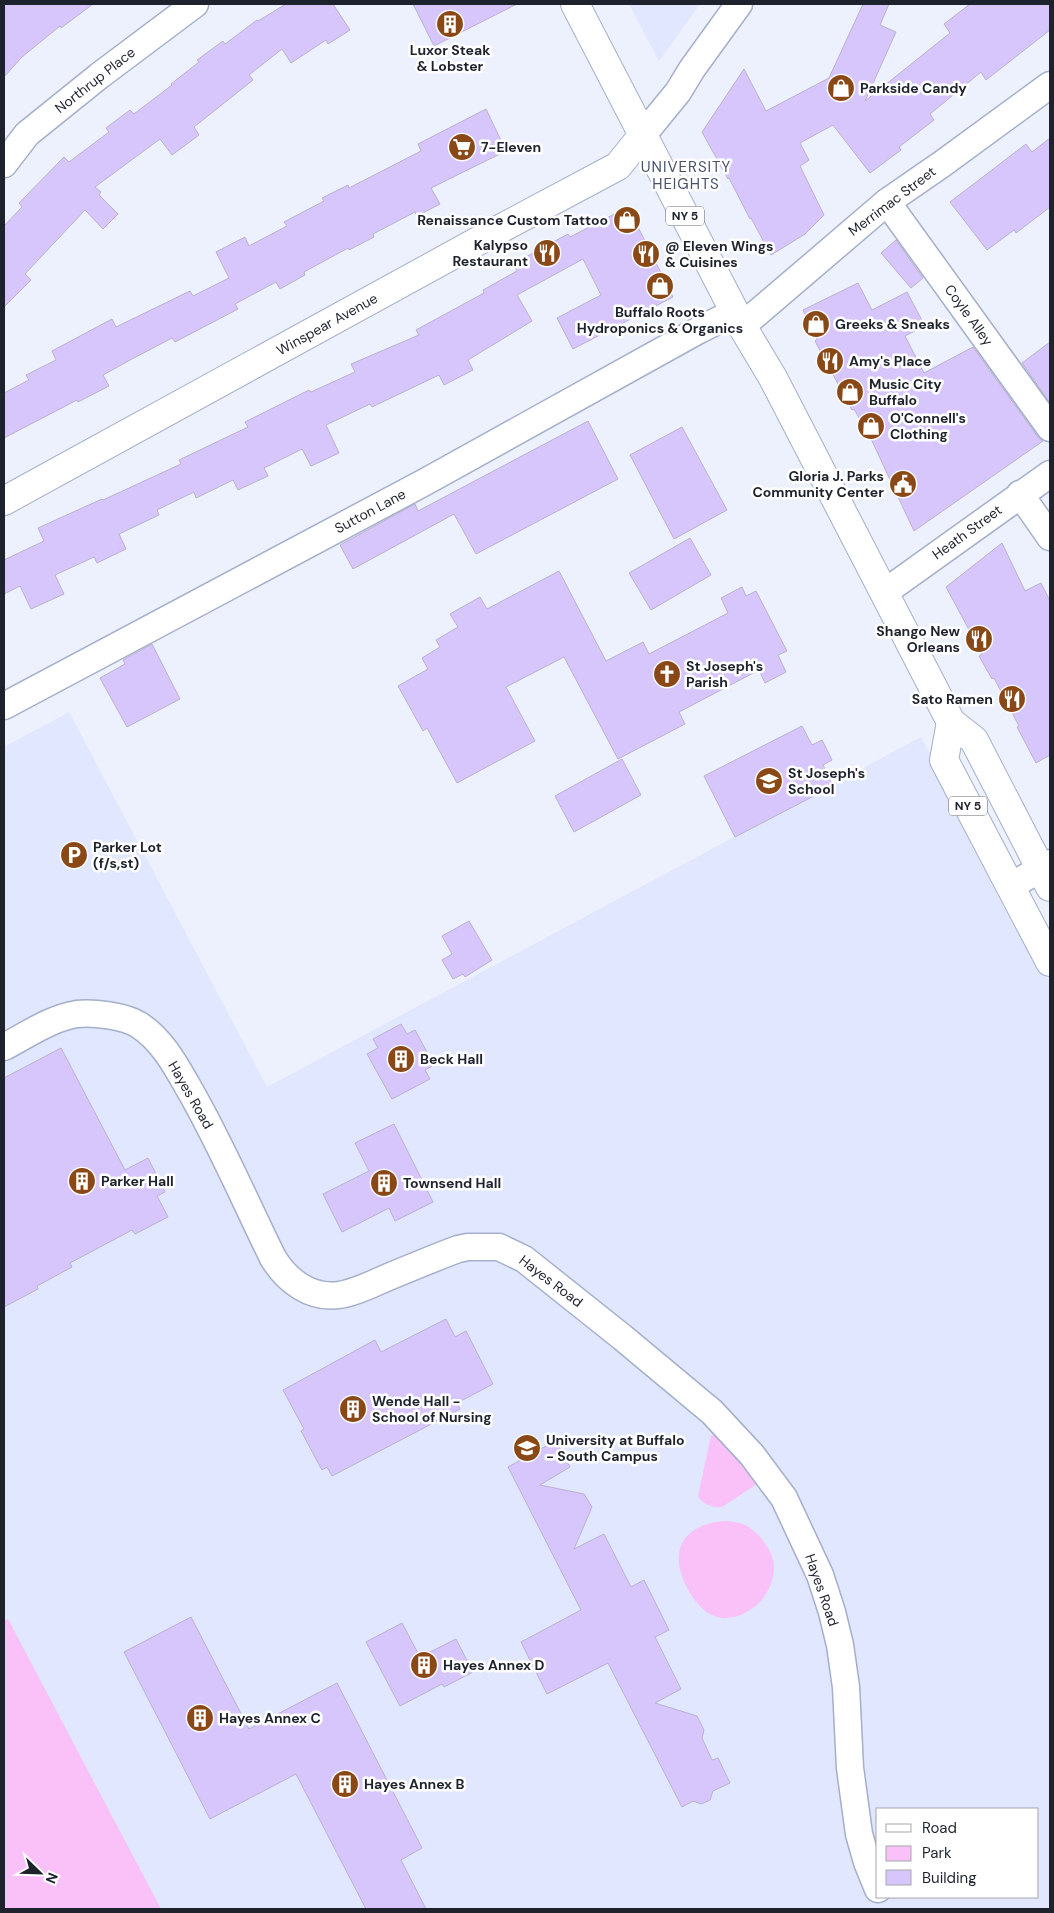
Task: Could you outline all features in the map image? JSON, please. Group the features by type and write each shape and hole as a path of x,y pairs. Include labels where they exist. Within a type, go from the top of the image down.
{"main road":[{"name":"NY 5","path":"574,4 738,319 773,378 951,722 974,740 1047,873"},
{"name":"Winspear Avenue","path":"4,501 618,166 642,136"},
{"name":"NY 5","path":"951,722 944,760 1050,962"}],"street":[{"name":"Northrup Place","path":"4,164 27,134 99,76 195,4"},
{"path":"642,136 678,92 738,4"},
{"name":"Merrimac Street","path":"738,319 887,202 1050,85"},
{"name":"Coyle Alley","path":"887,202 1050,428"},
{"name":"Sutton Lane","path":"4,706 425,482 699,330 738,319"},
{"name":"Heath Street","path":"884,592 1050,474"},
{"path":"1020,494 1050,536"},
{"path":"1011,886 1047,873"},
{"name":"Hayes Road","path":"4,1046 50,1023 77,1014 101,1014 138,1024 160,1044 181,1075 209,1126 282,1273 304,1289 315,1293 340,1295 458,1249 485,1246 505,1249 524,1259 712,1412 752,1455 784,1498 820,1576 832,1612 845,1679 850,1768 859,1834 876,1884"}],"shaded area":[{"path":"629,4 700,4 659,61"},
{"name":"University at Buffalo - South Campus","path":"69,712 267,1087 921,737 1050,983 1050,1909 4,1909 4,747"}],"green space":[{"path":"717,1433 748,1469 757,1484 722,1507 708,1505 698,1496 711,1436"},
{"path":"736,1522 752,1529 769,1549 774,1566 770,1586 759,1603 743,1614 723,1618 705,1611 690,1594 681,1573 679,1554 685,1539 696,1529 710,1523"},
{"path":"8,1619 161,1909 4,1909 4,1621"}],"building":[{"path":"4,4 93,4 61,28 60,26 22,57 4,77"},
{"path":"286,4 333,4 350,30 328,44 326,40 291,63 282,49 249,75 253,80 194,127 199,135 172,155 160,139 95,187 101,192 99,195 118,214 103,229 85,210 25,274 31,280 4,307 4,226 22,207 19,203 64,157 69,162 109,132 106,128 130,110 134,114 199,62 197,60 223,41 225,44 257,20"},
{"name":"Luxor Steak & Lobster","path":"413,4 517,4 434,46"},
{"path":"863,4 889,4 880,25 896,32 865,101 950,33 944,24 970,4 1050,4 1050,30 986,80 981,72 930,114 934,120 899,147 901,150 870,173 833,125 800,143 809,160 800,166 824,215 805,234 771,255 702,132 744,69 766,111 829,78"},
{"path":"486,109 506,151 431,188 440,204 417,216 415,212 373,234 374,237 349,250 348,248 304,272 305,275 280,289 276,282 235,304 238,309 175,342 172,338 132,359 103,375 109,386 78,402 77,400 4,438 4,393 29,380 26,375 56,360 52,351 112,319 116,327 190,291 193,296 229,278 216,252 245,237 249,246 287,226 284,222 324,201 322,198 348,185 349,188 421,151 418,144"},
{"path":"1050,138 1050,207 1016,233 1014,230 987,250 950,202 1026,144 1032,152"},
{"path":"628,207 673,297 573,349 557,318 601,295 583,259 517,295 532,321 468,360 473,370 444,385 439,375 372,407 370,404 326,425 339,453 311,466 302,449 264,468 268,476 238,490 233,480 196,498 194,492 157,510 159,515 119,534 126,549 97,563 94,557 55,575 64,594 31,609 20,586 4,594 4,560 44,541 38,528 181,464 179,460 248,427 245,422 309,390 311,392 355,372 351,364 419,335 416,330 484,293 483,290 517,271 513,264 568,234 570,237"},
{"path":"896,240 923,278 911,288 881,253"},
{"path":"858,283 872,310 907,292 925,326 905,336 924,373 973,347 1038,437 1043,441 914,531 872,441 854,409 852,410 815,341 817,339 803,310"},
{"path":"1050,342 1050,403 1022,363"},
{"path":"588,421 618,479 476,554 454,514 353,569 340,545 415,504 418,511"},
{"path":"682,427 727,510 674,539 630,455"},
{"path":"690,538 711,575 651,610 629,573"},
{"path":"1002,543 1025,591 1041,583 1050,601 1050,755 1036,763 994,678 992,679 979,656 982,654 946,587"},
{"path":"559,571 606,661 643,642 649,654 728,613 721,598 742,587 746,596 756,591 787,651 778,655 786,672 765,683 759,670 679,712 685,724 618,759 564,657 506,687 535,741 457,783 427,728 423,731 398,686 428,669 422,658 440,647 436,640 458,627 450,614 480,597 487,609"},
{"path":"152,644 180,699 127,727 100,678 125,664 123,660"},
{"name":"St Joseph's School","path":"802,726 812,745 822,740 832,760 823,765 833,786 735,837 704,776"},
{"path":"622,759 641,795 574,832 555,796"},
{"path":"469,921 492,960 465,977 463,974 453,979 442,960 452,954 442,936"},
{"name":"Beck Hall","path":"401,1024 407,1034 415,1030 434,1065 425,1070 430,1079 392,1099 367,1054 378,1048 373,1039"},
{"name":"Parker Hall","path":"61,1048 125,1170 148,1158 165,1192 157,1196 168,1217 135,1234 132,1230 70,1263 72,1267 37,1286 38,1289 4,1307 4,1078"},
{"name":"Townsend Hall","path":"394,1124 433,1202 395,1221 389,1208 342,1232 323,1194 369,1171 355,1143"},
{"name":"Wende Hall - School of Nursing","path":"446,1319 455,1337 466,1331 493,1384 457,1403 460,1409 332,1476 327,1467 322,1470 301,1431 304,1429 283,1390 375,1340 381,1352"},
{"path":"556,1441 570,1467 540,1485 584,1494 592,1507 574,1549 604,1534 631,1587 644,1580 669,1630 655,1637 681,1689 655,1703 697,1716 704,1730 702,1738 712,1760 718,1758 730,1783 713,1791 710,1800 701,1804 693,1801 682,1807 608,1663 547,1694 521,1642 581,1610 508,1467 519,1461 521,1451 529,1447 538,1450"},
{"path":"191,1617 249,1729 337,1683 422,1848 401,1860 426,1909 366,1909 296,1774 210,1819 124,1652"},
{"name":"Hayes Annex D","path":"402,1623 420,1657 456,1639 473,1672 444,1687 442,1684 400,1706 366,1642"}],"place":[{"name":"Luxor Steak & Lobster","path":"450,24"},
{"name":"Parkside Candy","path":"841,88"},
{"name":"7-Eleven","path":"462,147"},
{"name":"Renaissance Custom Tattoo","path":"627,220"},
{"name":"Kalypso Restaurant","path":"547,253"},
{"name":"@ Eleven Wings & Cuisines","path":"646,254"},
{"name":"Buffalo Roots Hydroponics & Organics","path":"660,286"},
{"name":"Greeks & Sneaks","path":"816,324"},
{"name":"Amy's Place","path":"830,361"},
{"name":"Music City Buffalo","path":"850,392"},
{"name":"O'Connell's Clothing","path":"871,426"},
{"name":"Gloria J. Parks Community Center","path":"903,484"},
{"name":"Shango New Orleans","path":"979,639"},
{"name":"St Joseph's Parish","path":"667,674"},
{"name":"Sato Ramen","path":"1012,699"},
{"name":"St Joseph's School","path":"769,781"},
{"name":"Parker Lot (f/s,st)","path":"74,855"},
{"name":"Beck Hall","path":"401,1059"},
{"name":"Parker Hall","path":"82,1181"},
{"name":"Townsend Hall","path":"384,1183"},
{"name":"Wende Hall - School of Nursing","path":"353,1409"},
{"name":"University at Buffalo - South Campus","path":"527,1448"},
{"name":"Hayes Annex D","path":"424,1665"},
{"name":"Hayes Annex C","path":"200,1718"},
{"name":"Hayes Annex B","path":"345,1784"}],"district":[{"name":"UNIVERSITY HEIGHTS","path":"686,176"}]}
